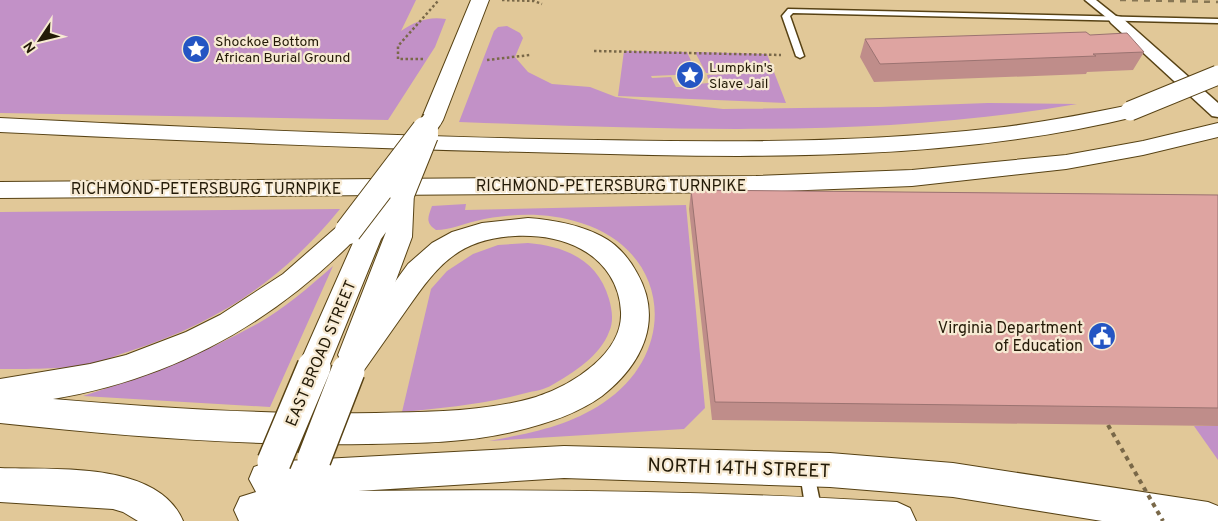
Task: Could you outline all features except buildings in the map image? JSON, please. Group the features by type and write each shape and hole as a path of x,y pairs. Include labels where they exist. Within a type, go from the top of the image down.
{"main road":[{"name":"EAST BROAD STREET","path":"261,493 372,234 402,192 480,0"},
{"path":"1120,114 1218,75"},
{"path":"0,140 81,137 254,138 638,147 829,146 984,135 1120,114 1218,89"},
{"path":"0,393 91,378 143,363 175,350 242,316 270,299 327,252 372,234 433,116"},
{"path":"0,125 254,138"},
{"name":"RICHMOND-PETERSBURG TURNPIKE","path":"0,190 691,186 849,180 998,170 1152,146 1218,130"},
{"path":"691,186 862,202 910,201"},
{"path":"0,196 64,189"},
{"path":"0,408 123,421 323,430 432,426 504,418 554,406 573,398 611,368 624,352 632,335 636,318 635,300 629,282 619,266 591,242 571,234 547,228 508,228 482,233 446,247 423,265 349,367"},
{"name":"EAST BROAD STREET","path":"291,516 349,367 372,234"},
{"name":"NORTH 14TH STREET","path":"261,493 311,468 564,462 806,468 953,480 1208,521"},
{"path":"0,485 114,491 149,505 164,521"},
{"path":"261,493 291,516 557,507 815,516 897,521"}],"street":[{"path":"1090,0 1116,20 1218,112"}],"lane":[{"path":"788,0 791,11"},
{"path":"800,56 786,16 791,11 1218,21"},
{"path":"806,468 815,516"}],"path":[{"path":"502,0 534,1 542,4"},
{"path":"423,59 398,59 398,46 438,1"},
{"path":"594,51 800,56"},
{"path":"487,60 530,55"},
{"path":"1108,425 1164,521"}],"shaded area":[{"name":"Shockoe Bottom African Burial Ground","path":"0,0 416,0 401,31 422,20 446,19 435,47 388,120 0,113"},
{"path":"507,26 520,33 523,38 515,57 528,72 552,84 590,87 616,97 723,109 879,107 988,103 1077,104 923,123 846,127 691,129 459,122 494,31 498,27"},
{"path":"624,51 687,52 697,74 651,76 652,78 671,77 676,87 697,86 696,84 709,83 707,75 731,74 706,73 695,52 767,54 786,103 618,96"},
{"path":"466,204 465,210 686,205 705,408 684,429 489,441 548,428 576,418 603,403 628,382 644,358 653,331 654,305 648,279 633,256 611,237 581,223 542,215 515,215 489,218 441,230 436,230 430,225 429,217 432,206"},
{"path":"340,209 295,257 271,278 246,296 192,327 162,340 87,365 56,368 0,369 0,212"},
{"path":"528,243 567,252 588,265 597,274 604,286 611,307 612,324 605,341 585,363 552,385 542,389 480,403 402,412 431,289 447,271 473,254 498,245"},
{"path":"333,266 270,407 83,396 172,364 215,346 277,312"},
{"path":"1194,426 1218,426 1218,460"}],"railway":[{"path":"1120,0 1218,2"}],"place":[{"name":"Shockoe Bottom African Burial Ground","path":"196,49"},
{"name":"Lumpkin's Slave Jail","path":"690,75"},
{"name":"Virginia Department of Education","path":"1102,336"}]}
